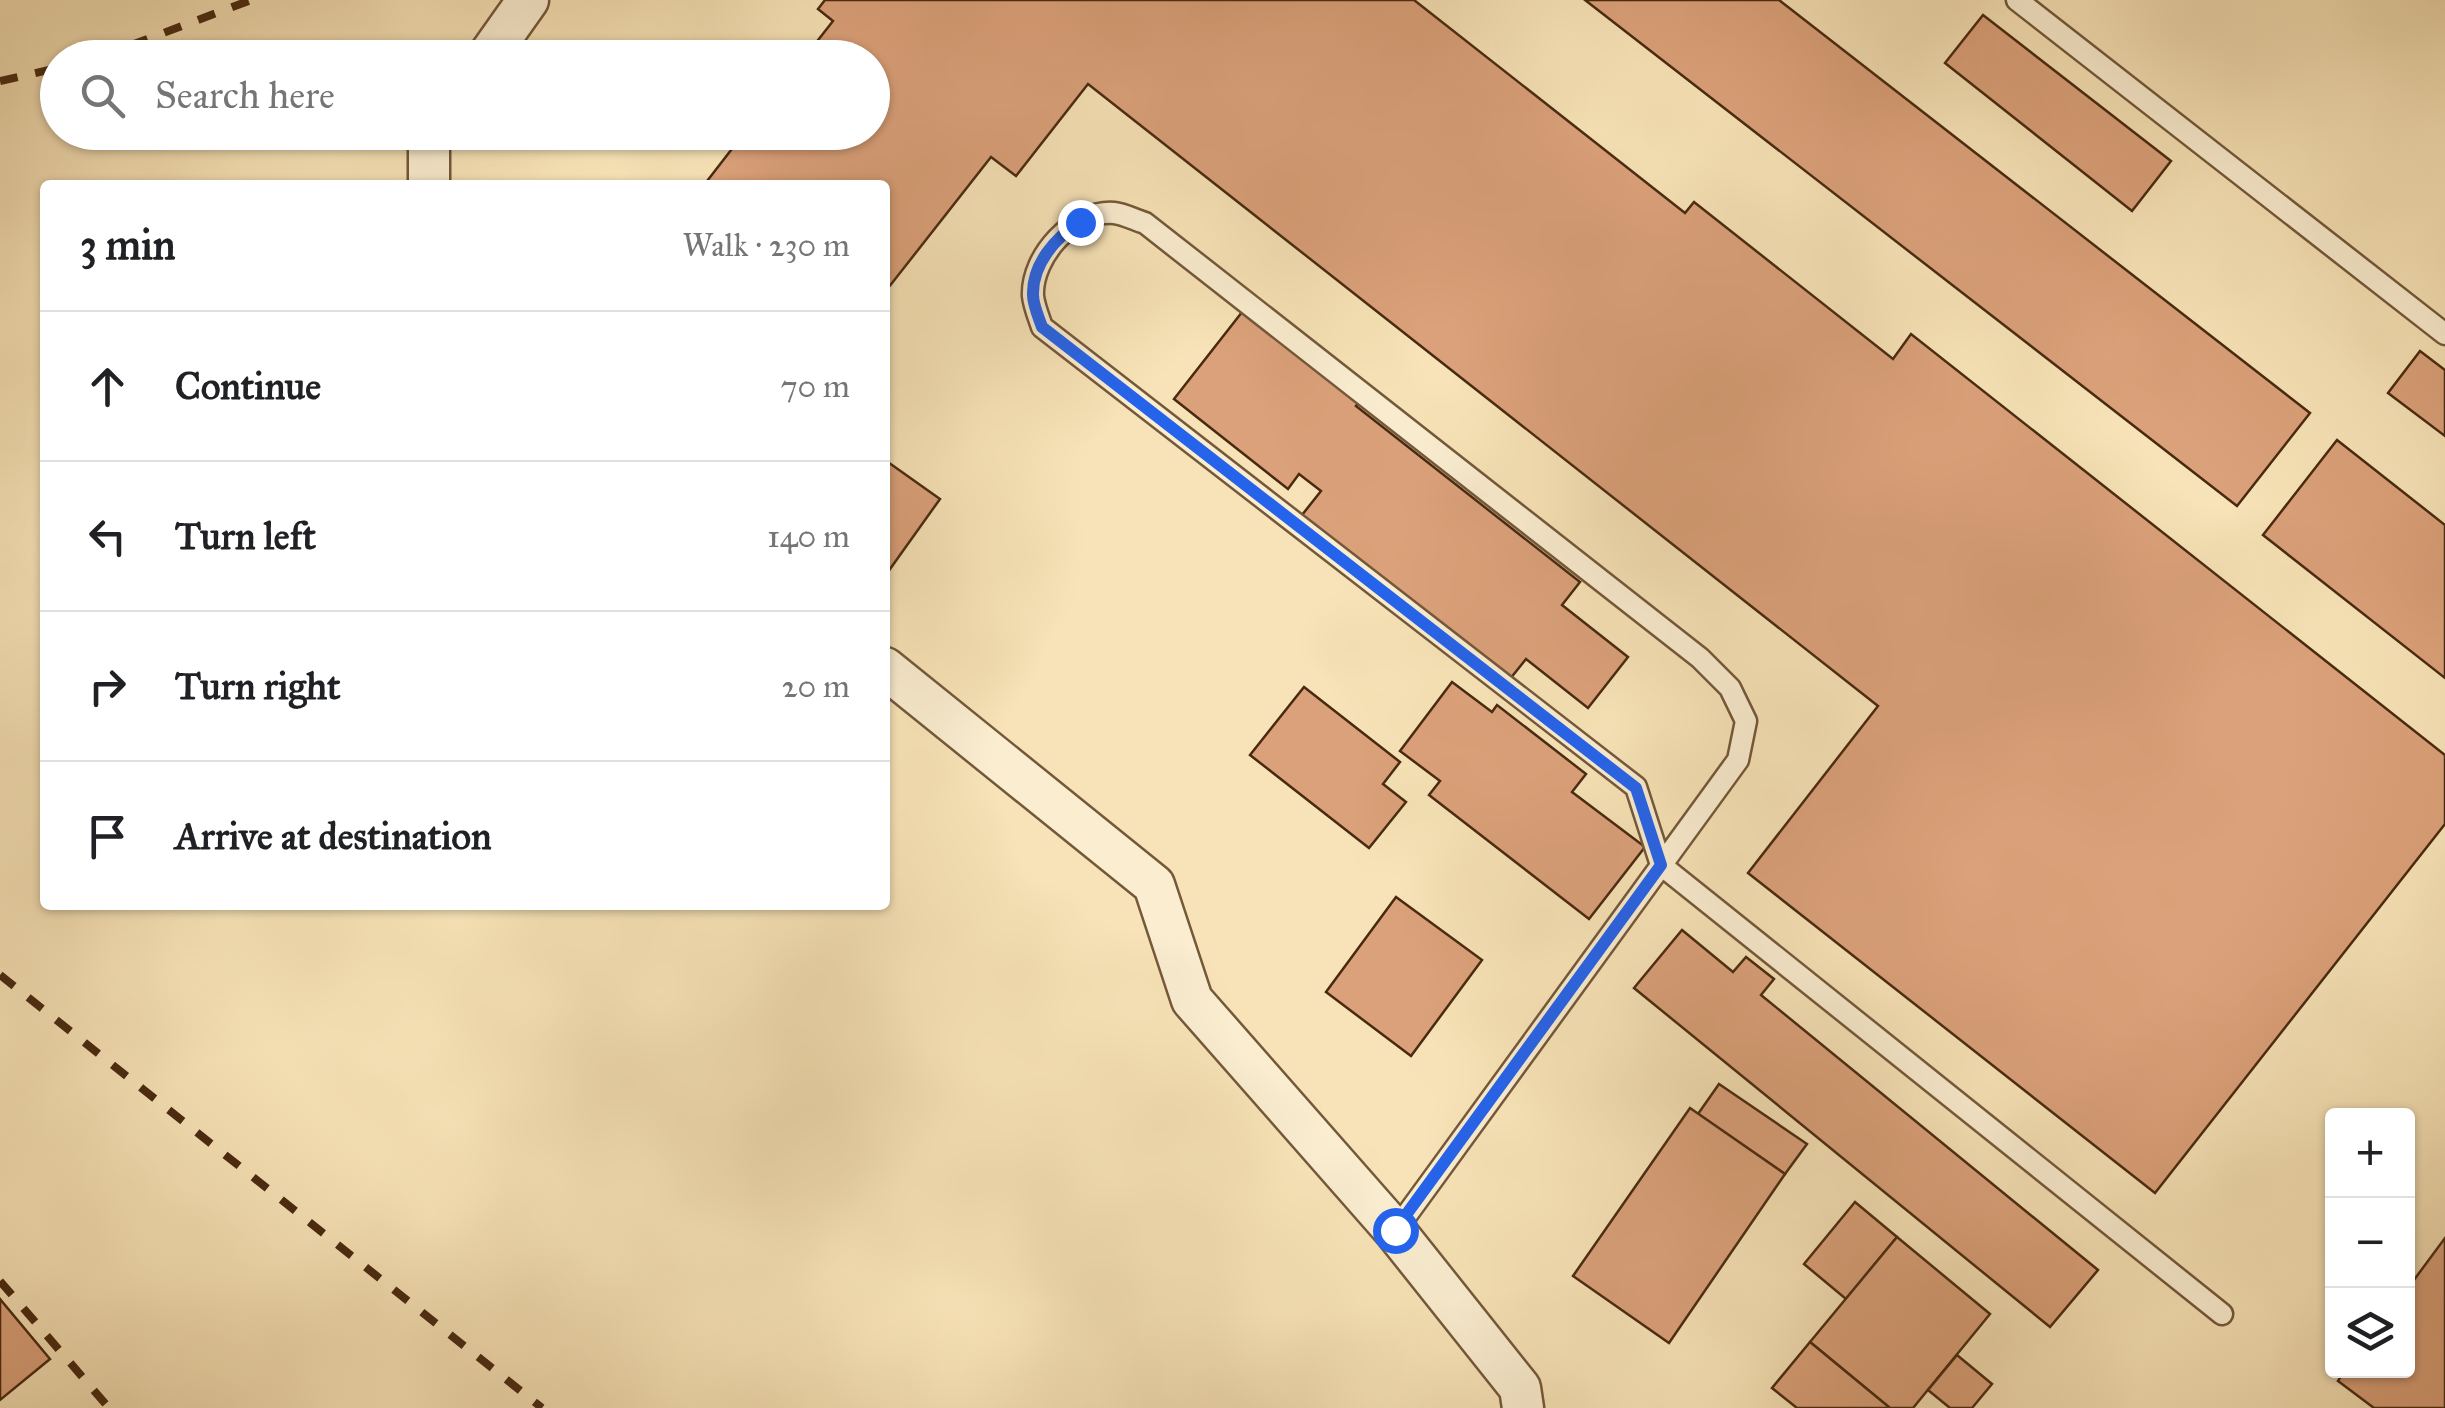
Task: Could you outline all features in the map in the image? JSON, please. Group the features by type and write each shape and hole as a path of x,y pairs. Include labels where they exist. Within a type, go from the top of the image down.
{"street":[{"path":"500,40 528,0"},
{"path":"429,150 429,180"},
{"path":"890,672 1154,885 1192,1000 1395,1230 1520,1388 1523,1408"}],"lane":[{"path":"2017,0 2445,334"},
{"path":"1395,1230 1661,865 1738,760 1746,721 1730,688 1700,658 1145,223 1112,213 1080,222 1057,237 1039,268 1033,295 1042,327 1636,788 1661,865 2222,1314"}],"building":[{"path":"825,0 1414,0 1685,213 1694,202 1893,359 1911,334 2445,755 2445,824 2155,1193 1748,873 1878,706 1088,84 1016,176 991,157 890,286 890,180 708,180 731,150 890,150 890,40 818,40 833,21 818,9"},
{"path":"1585,0 1779,0 2310,413 2237,506"},
{"path":"1983,15 2171,161 2132,211 1945,63"},
{"path":"1246,307 1362,398 1356,406 1580,582 1562,605 1628,657 1588,708 1526,659 1506,684 1298,520 1321,491 1299,474 1288,489 1174,399"},
{"path":"2420,351 2445,370 2445,436 2388,393"},
{"path":"2337,440 2445,525 2445,678 2263,535"},
{"path":"890,464 940,499 890,569"},
{"path":"1452,682 1492,712 1497,705 1586,774 1572,792 1645,847 1589,919 1429,795 1440,781 1400,751"},
{"path":"1304,687 1400,762 1383,784 1406,802 1369,848 1250,755"},
{"path":"1396,897 1482,960 1411,1056 1326,992"},
{"path":"1682,930 1733,972 1746,957 1774,979 1761,995 2098,1270 2050,1327 1634,988"},
{"path":"1719,1084 1807,1144 1785,1174 1698,1114"},
{"path":"1690,1108 1785,1174 1669,1343 1573,1276"},
{"path":"1855,1202 1897,1237 1846,1299 1804,1264"},
{"path":"1897,1237 1990,1314 1913,1408 1890,1408 1810,1342"},
{"path":"2445,1238 2445,1408 2374,1408 2338,1381 2415,1378 2415,1279"},
{"path":"0,1299 50,1359 0,1400"},
{"path":"1810,1342 1890,1408 1797,1408 1772,1388"},
{"path":"1957,1355 1992,1384 1972,1408 1950,1408 1928,1390"}],"railway":[{"path":"145,40 251,0"},
{"path":"0,81 40,72"},
{"path":"0,975 542,1408"},
{"path":"0,1281 109,1408"}],"route":[{"path":"1080,222 1057,237 1039,268 1033,295 1042,327 1636,788 1661,865 1395,1230"}]}
